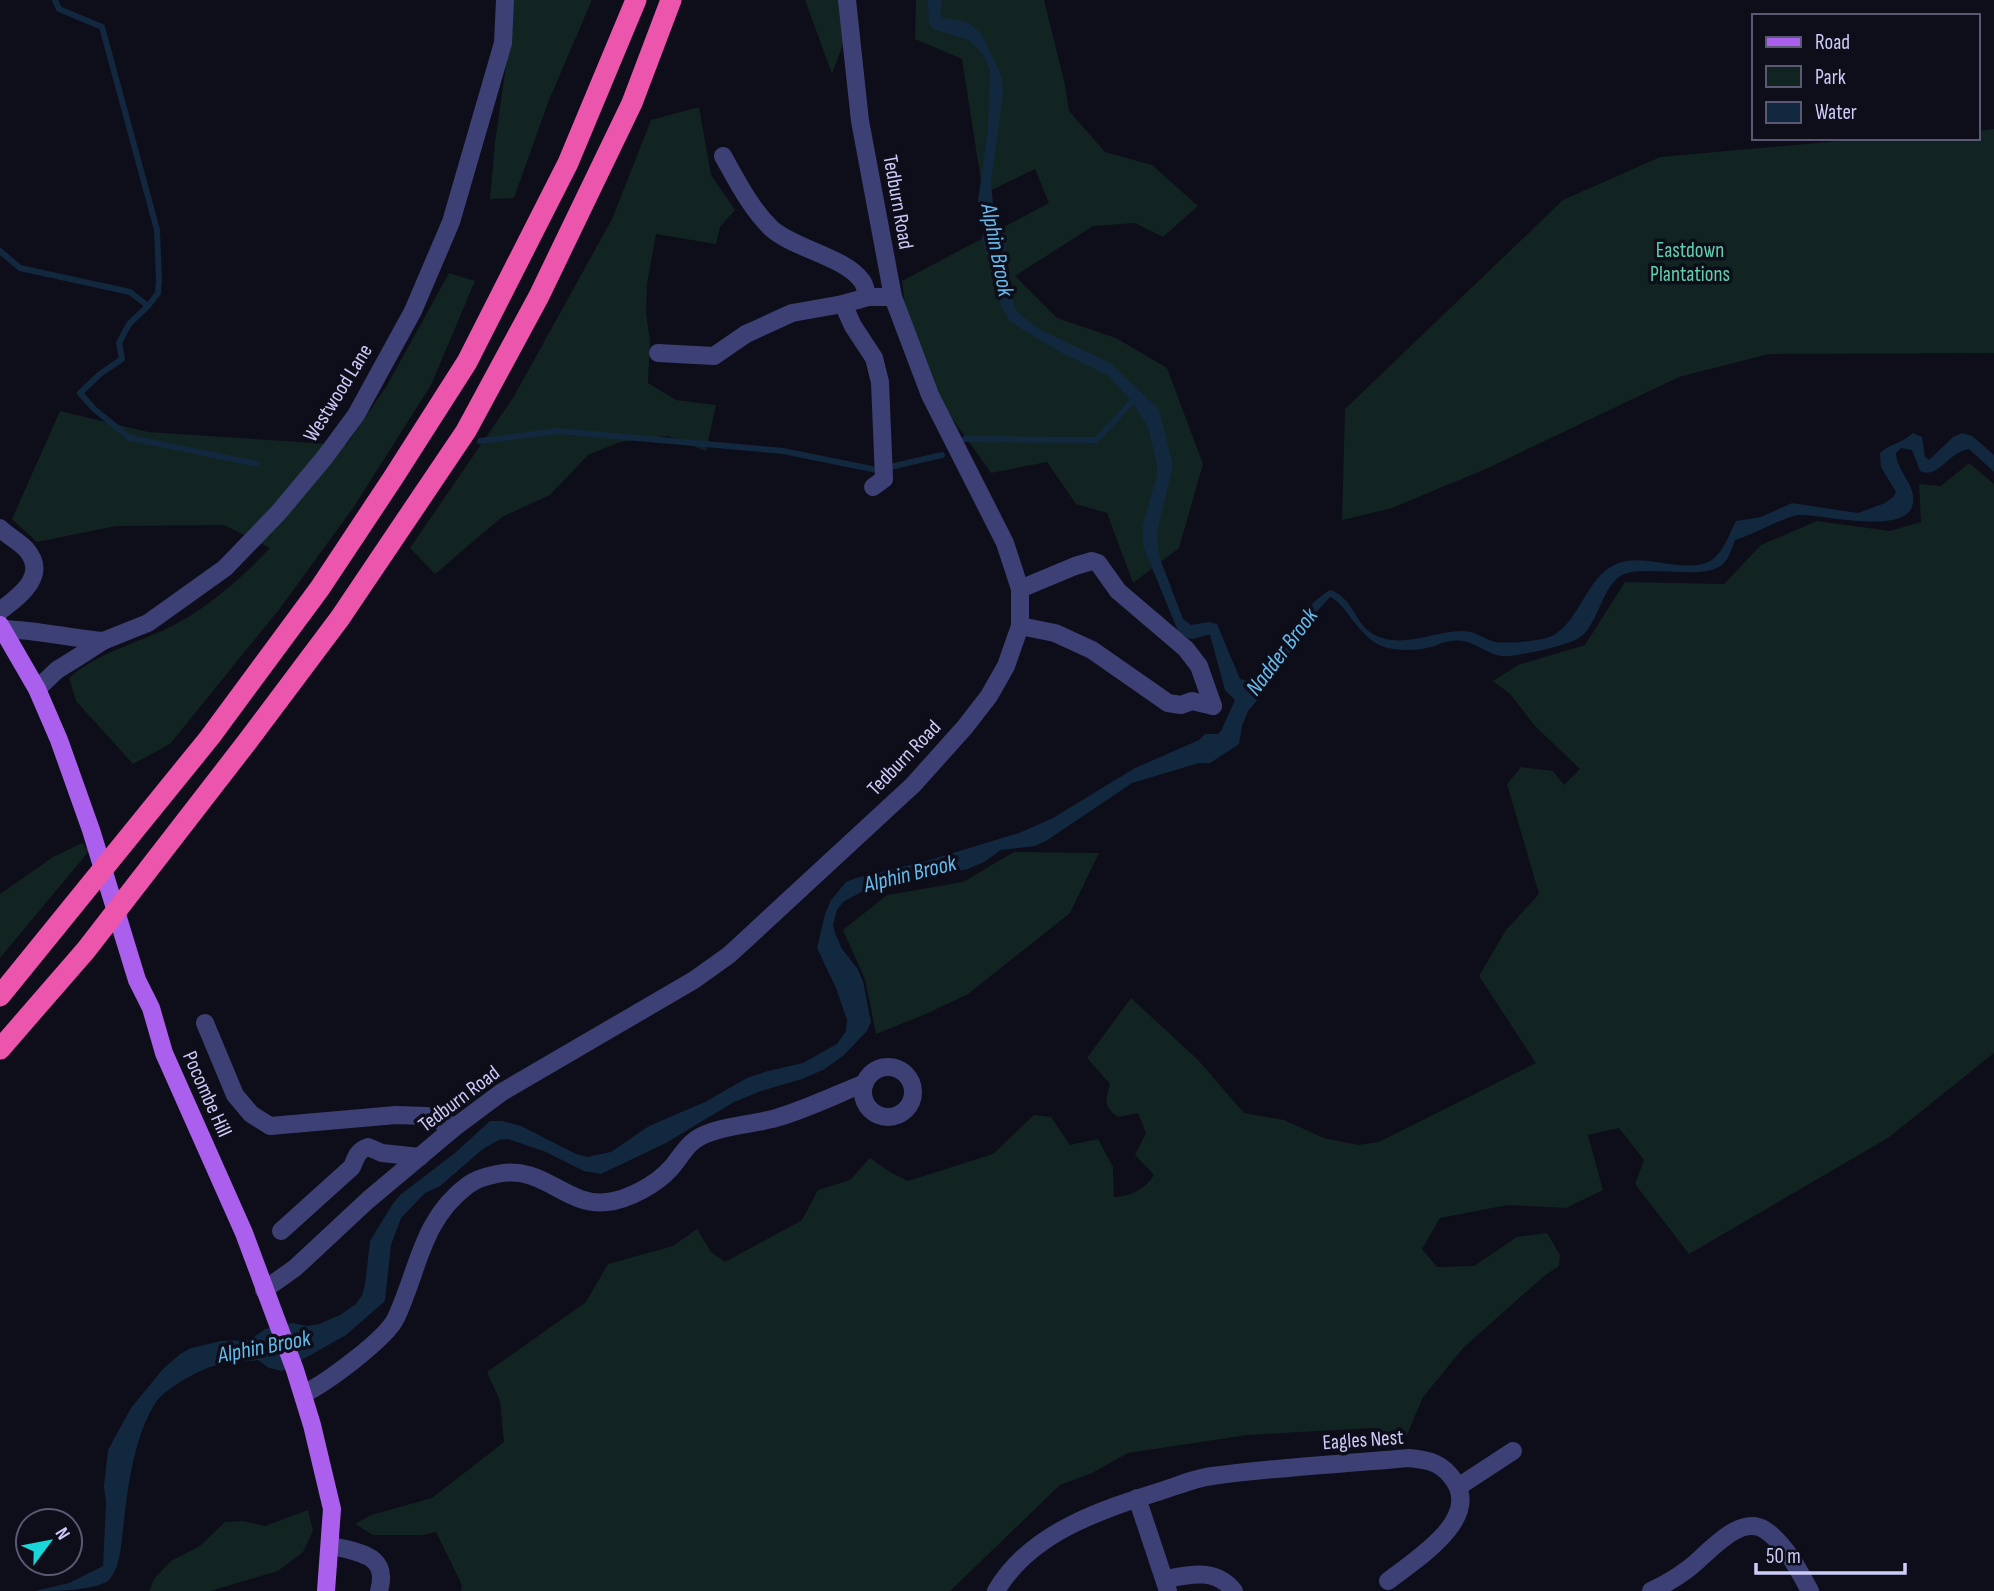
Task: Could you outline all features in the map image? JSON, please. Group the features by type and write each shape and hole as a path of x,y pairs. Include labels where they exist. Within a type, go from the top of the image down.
{"highway":[{"path":"0,996 210,737 320,588 467,362 568,163 636,0"},
{"path":"0,1049 86,950 340,618 466,431 539,296 632,103 671,0"}],"main road":[{"name":"Pocombe Hill","path":"1,622 37,689 59,740 91,830 137,980 150,1008 164,1053 244,1233 295,1370 332,1509 326,1591"}],"street":[{"name":"Westwood Lane","path":"37,689 57,670 103,641 148,623 225,568 279,512 325,457 355,415 413,311 451,222 503,43 505,0"},
{"name":"Tedburn Road","path":"264,1290 295,1268 319,1243 455,1127 502,1092 694,980 729,955 904,793 965,727 1006,666 1020,626 1020,589 1005,543 930,395 893,297 860,121 847,0"},
{"path":"723,156 752,205 773,229 850,271 862,282 868,297"},
{"path":"658,353 714,356 746,334 792,313 868,297 893,297"},
{"path":"843,304 853,326 874,358 880,382 884,450 879,483"},
{"path":"0,528 24,547 32,557 33,567 29,588 1,622 75,639 103,641"},
{"path":"1020,589 1075,566 1092,561 1098,563 1118,591 1186,649 1199,666 1213,706 1192,701 1181,705 1168,703 1092,650 1055,633 1020,626"},
{"path":"205,1023 235,1095 251,1114 270,1126 396,1115 427,1116 455,1127"},
{"path":"303,1394 320,1386 358,1357 395,1320 432,1225 446,1205 470,1184 487,1176 511,1171 526,1172 587,1202 608,1202 653,1185 695,1139 776,1118 865,1083"},
{"path":"281,1231 352,1167 356,1155 362,1149 368,1147 382,1153 420,1157"},
{"path":"1388,1581 1441,1540 1450,1529 1460,1508 1458,1487 1513,1451"},
{"name":"Eagles Nest","path":"996,1591 1003,1578 1029,1551 1078,1521 1137,1498 1209,1476 1409,1458 1434,1460 1449,1473 1458,1487"},
{"path":"1137,1498 1167,1585 1199,1572 1228,1583 1234,1591"},
{"path":"1651,1591 1688,1570 1731,1532 1749,1526 1765,1530 1776,1540 1796,1566 1810,1591"},
{"path":"330,1545 369,1555 376,1561 381,1584 379,1591"}],"green space":[{"path":"507,0 592,0 549,100 514,198 490,199 495,142 511,31"},
{"path":"805,0 840,0 844,41 832,74"},
{"path":"916,0 1044,0 1069,111 1105,152 1152,165 1198,206 1163,237 1135,223 1093,226 1015,276 1057,318 1116,338 1167,368 1203,464 1179,548 1133,583 1107,513 1076,504 1047,462 991,473 946,410 908,330 902,281 1049,203 1035,169 983,194 962,59 915,39"},
{"path":"699,107 711,175 735,210 720,227 716,244 656,234 647,284 646,313 650,341 648,383 676,400 716,405 706,451 668,436 620,442 588,455 550,495 502,517 435,574 410,548 513,398 612,219 651,120"},
{"name":"Eastdown Plantations","path":"1994,129 1994,353 1769,354 1679,377 1488,468 1392,508 1342,520 1345,409 1563,200 1660,157 1850,140 1980,140 1980,131"},
{"path":"449,273 475,281 431,385 353,508 281,607 170,744 133,764 76,701 69,678 93,661 174,625 199,610 237,580 270,548 224,525 116,526 37,542 12,519 60,411 148,432 346,445 386,387"},
{"path":"1969,463 1994,484 1994,1053 1888,1138 1689,1254 1635,1184 1644,1160 1619,1128 1588,1135 1603,1190 1566,1208 1508,1205 1440,1218 1422,1249 1437,1267 1474,1266 1517,1237 1547,1233 1560,1255 1559,1266 1544,1276 1464,1347 1423,1397 1406,1437 1372,1428 1247,1435 1128,1453 1092,1473 1060,1485 950,1591 461,1591 462,1585 436,1532 423,1535 373,1535 355,1524 371,1515 432,1498 504,1442 500,1401 487,1372 586,1302 608,1264 673,1246 697,1229 711,1252 725,1262 802,1220 818,1190 850,1180 870,1158 908,1181 993,1154 1034,1115 1051,1117 1070,1145 1098,1139 1113,1167 1114,1197 1131,1194 1141,1188 1154,1175 1135,1155 1146,1133 1138,1113 1118,1117 1109,1109 1107,1099 1110,1084 1087,1058 1131,998 1198,1060 1244,1113 1284,1120 1324,1138 1358,1145 1379,1142 1536,1063 1479,976 1506,930 1539,894 1507,784 1521,767 1553,771 1564,785 1580,769 1535,726 1510,694 1493,681 1518,665 1585,645 1625,582 1724,584 1761,545 1817,521 1890,531 1921,522 1919,484 1941,486"},
{"path":"82,843 89,851 0,958 0,894 53,857"},
{"path":"1014,852 1099,853 1070,913 968,994 876,1034 865,979 843,930 887,895 963,882"},
{"path":"308,1510 313,1531 303,1552 278,1571 210,1591 149,1591 154,1579 171,1561 200,1546 225,1522 242,1521 265,1526"}],"water":[{"path":"928,0 942,0 940,14 943,18 967,22 981,33 1002,77 1003,94 991,183 993,204 1006,248 1004,257 1007,281 1017,312 1039,329 1110,363 1159,409 1173,465 1157,533 1159,556 1183,619 1191,625 1209,622 1217,624 1240,679 1256,683 1306,610 1330,590 1344,598 1367,629 1384,638 1406,640 1462,631 1497,642 1542,639 1563,628 1597,579 1616,564 1642,560 1684,565 1709,562 1726,543 1736,521 1761,517 1792,503 1858,513 1885,503 1896,492 1881,467 1880,453 1913,433 1922,437 1925,457 1929,460 1953,437 1962,433 1972,436 1994,455 1994,472 1969,449 1955,455 1938,469 1926,473 1920,471 1912,450 1901,448 1896,453 1897,460 1910,486 1913,500 1912,507 1905,515 1877,522 1794,516 1735,540 1727,559 1715,569 1624,574 1610,586 1591,624 1579,638 1528,653 1501,656 1459,641 1414,650 1384,647 1367,636 1342,606 1330,597 1311,618 1266,690 1248,711 1239,744 1210,763 1199,763 1132,783 1035,846 1001,850 968,869 865,890 843,902 837,910 833,925 842,949 857,968 863,981 871,1022 867,1031 843,1056 823,1070 734,1102 666,1143 601,1174 584,1171 546,1152 508,1139 499,1140 483,1149 440,1186 425,1193 401,1218 391,1245 385,1301 346,1335 282,1371 269,1368 258,1360 222,1364 181,1381 166,1392 148,1415 137,1447 129,1481 119,1557 112,1576 108,1581 93,1587 35,1591 69,1583 103,1566 106,1503 104,1486 108,1450 131,1408 163,1369 191,1348 221,1341 250,1340 265,1329 292,1323 307,1326 319,1324 356,1304 365,1285 370,1241 392,1205 400,1195 455,1153 490,1121 521,1126 587,1157 611,1152 649,1126 705,1102 747,1078 803,1063 837,1044 846,1031 847,1020 836,988 817,948 831,900 846,882 1019,833 1053,818 1135,768 1199,740 1205,734 1218,734 1221,731 1235,700 1225,690 1210,635 1191,639 1178,631 1143,546 1143,524 1157,475 1148,427 1132,402 1109,376 1020,328 1009,320 1001,306 982,239 985,225 978,201 988,129 990,69 982,53 969,40 933,29 929,23"}],"waterway":[{"path":"55,0 59,9 102,27 157,230 158,293 148,306"},
{"path":"0,251 20,268 130,292 148,306 129,324 119,343 122,359 100,374 80,393 94,409 130,438 257,464"},
{"path":"965,439 1096,440 1132,402 1138,400"},
{"path":"480,441 558,431 783,451 877,470 942,455"}],"water label":[{"name":"Alphin Brook","path":"997,250"},
{"name":"Nadder Brook","path":"1282,652"},
{"name":"Alphin Brook","path":"910,874"},
{"name":"Alphin Brook","path":"264,1347"}]}
